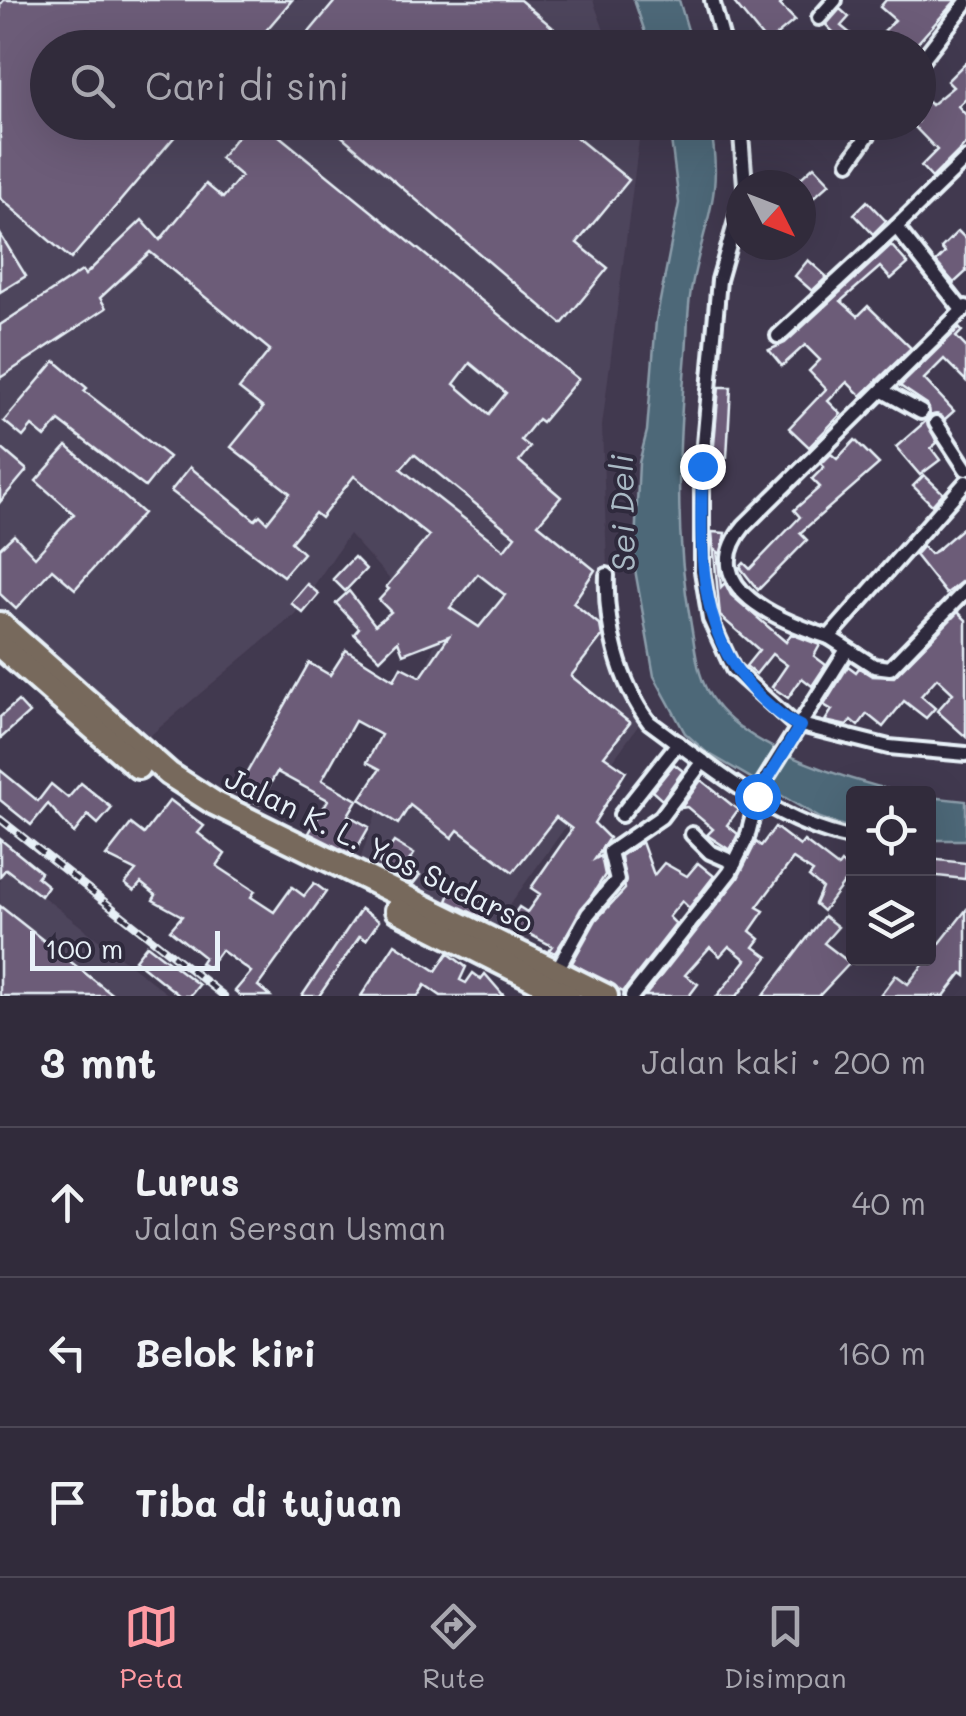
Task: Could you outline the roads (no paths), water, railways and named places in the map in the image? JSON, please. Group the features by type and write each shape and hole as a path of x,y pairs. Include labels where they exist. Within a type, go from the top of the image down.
{"highway":[{"name":"Jalan K. L. Yos Sudarso","path":"0,624 169,774 198,793 263,830 606,996"},
{"name":"Jalan K. L. Yos Sudarso","path":"0,646 160,785 210,817 568,996"}],"street":[{"path":"712,0 720,30"},
{"path":"819,18 835,0"},
{"path":"936,42 966,3"},
{"path":"741,140 744,170"},
{"path":"849,162 864,140"},
{"path":"778,336 966,159"},
{"path":"896,228 964,309 744,526 729,554 734,581 741,592 774,616 829,637 874,666 890,668 966,590"},
{"path":"726,252 715,317 702,466 702,571 710,620 733,669 783,717 800,726 889,746 966,754"},
{"path":"882,390 920,412"},
{"path":"936,423 966,469"},
{"path":"829,637 966,482"},
{"path":"607,576 605,614 635,704 649,722 808,828 846,837"},
{"path":"632,996 735,863 747,838 759,792 846,651"},
{"path":"621,815 678,743"},
{"path":"557,970 588,914 617,880 610,852 661,817 703,761"},
{"path":"692,834 710,852 735,863"}],"water":[{"path":"634,0 679,0 688,30 644,30"},
{"path":"671,140 713,140 714,189 689,302 680,456 682,557 698,666 715,703 752,735 802,761 878,786 846,786 846,827 820,818 706,752 685,733 654,676 634,564 639,463 647,431 656,321 679,203"},
{"path":"936,798 966,801 966,840 936,840"}],"railway":[{"path":"0,819 224,996"}],"water label":[{"name":"Sei Deli","path":"621,513"}]}
